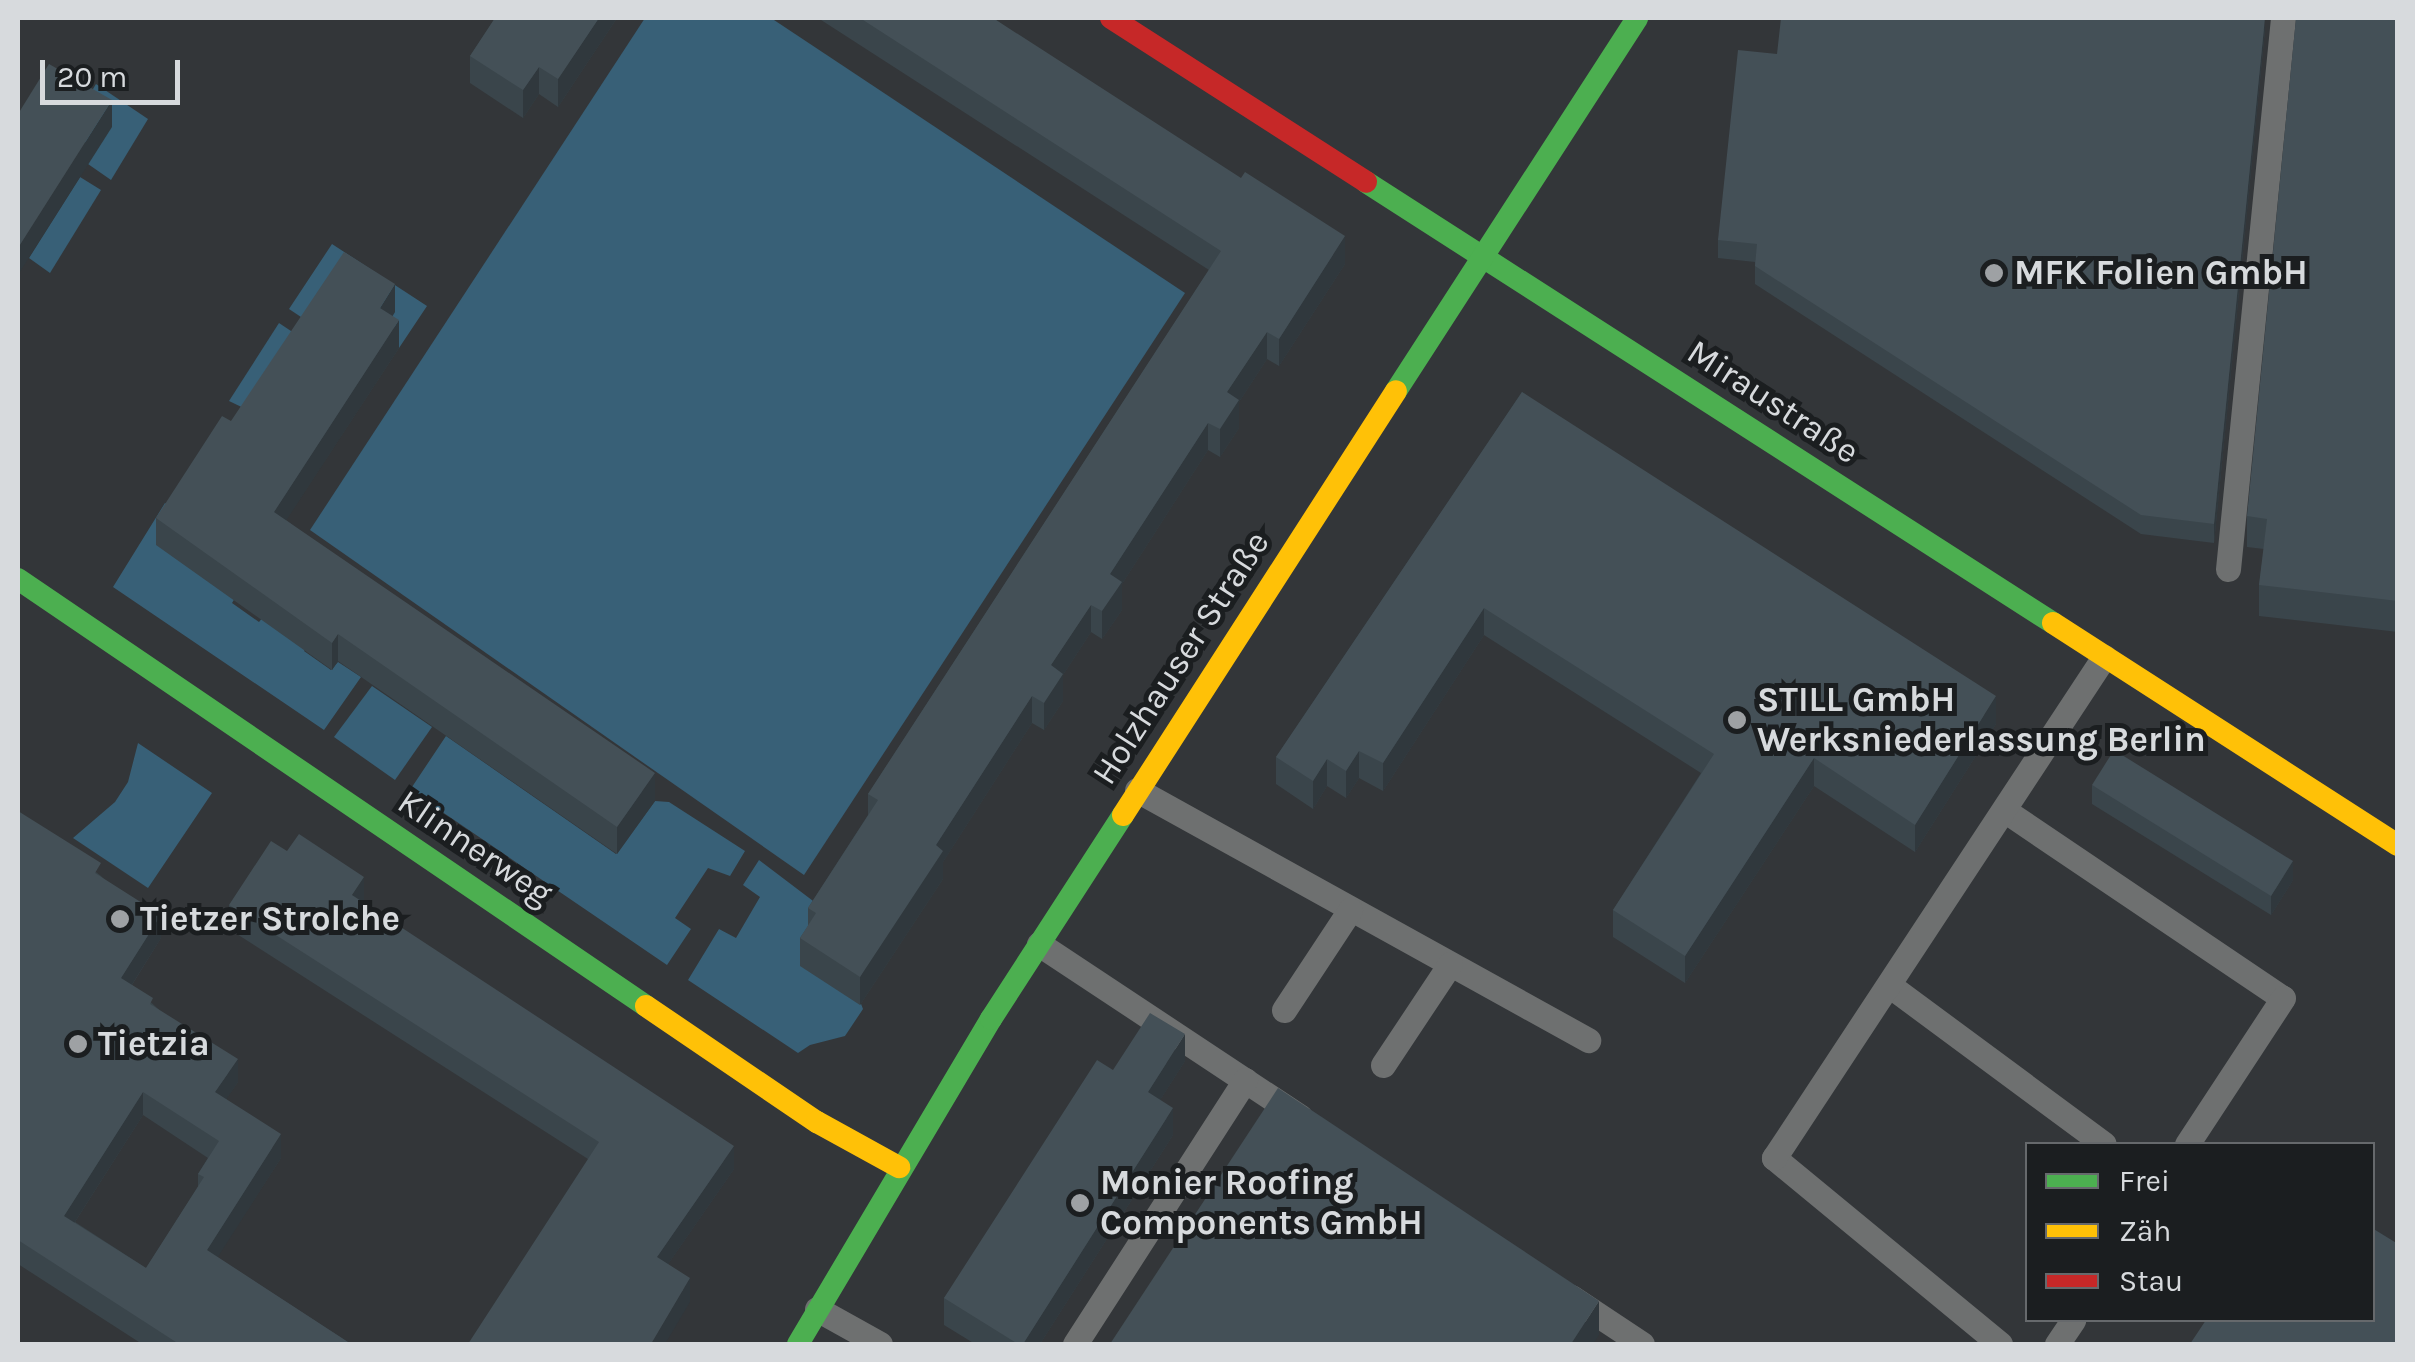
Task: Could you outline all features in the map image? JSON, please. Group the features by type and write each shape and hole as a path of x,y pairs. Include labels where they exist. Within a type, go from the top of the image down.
{"street":[{"name":"Miraustraße","path":"1111,18 2398,845"},
{"name":"Holzhauser Straße","path":"798,1344 899,1167 1039,944 1637,18"},
{"name":"Klinnerweg","path":"18,579 817,1122 899,1167"}],"lane":[{"path":"2228,569 2283,18"},
{"path":"2000,1344 1774,1158 2104,657"},
{"path":"1137,790 1588,1040"},
{"path":"2004,810 2283,998 2188,1142"},
{"path":"1284,1010 1350,910"},
{"path":"1039,944 1327,1135"},
{"path":"1382,1065 1450,964"},
{"path":"1889,986 2101,1142"},
{"path":"1075,1344 1244,1080"},
{"path":"1542,1278 1642,1344"},
{"path":"817,1309 880,1344"},
{"path":"2057,1344 2073,1322"}],"shaded area":[{"path":"645,18 771,18 1185,293 804,875 310,530"},
{"path":"96,84 148,119 111,180 88,164 81,109"},
{"path":"80,177 101,190 50,273 29,258"},
{"path":"332,244 427,306 399,348 379,336 313,325 289,309"},
{"path":"279,323 303,339 254,413 229,401"},
{"path":"165,503 181,514 235,598 232,603 259,622 267,612 310,641 304,651 331,670 338,662 361,677 324,730 113,587"},
{"path":"372,686 432,727 395,780 334,737"},
{"path":"446,736 616,854 655,801 669,802 745,851 730,876 708,868 675,918 691,929 667,965 410,790"},
{"path":"138,743 212,793 148,888 73,838 115,802 128,782"},
{"path":"759,860 825,910 863,1009 845,1036 810,1045 798,1053 688,980 719,929 736,938 760,897 743,885"}],"building":[{"path":"495,18 599,18 558,79 539,67 523,90 470,56"},
{"path":"860,18 993,18 1241,178 1245,172 1345,236 1279,339 1267,332 1227,392 1239,400 1220,429 1208,423 1110,574 1122,582 1102,611 1091,605 1051,665 1063,674 1044,703 1032,696 936,845 943,851 860,977 800,938 816,913 808,908 878,800 868,794 1221,251"},
{"name":"MFK Folien GmbH","path":"1781,18 2265,18 2214,524 2141,515 1755,266 1757,244 1718,240 1738,50 1777,54"},
{"path":"2296,18 2398,18 2398,601 2259,585 2267,519 2247,516"},
{"path":"49,64 112,100 18,248 18,114"},
{"path":"344,252 395,284 380,308 399,320 274,512 655,773 617,827 338,634 332,643 156,518 222,416 231,421"},
{"name":"STILL GmbH Werksniederlassung Berlin","path":"1522,392 1996,696 1915,825 1814,758 1685,956 1613,910 1714,754 1484,608 1383,763 1359,751 1346,771 1327,759 1313,781 1276,757"},
{"path":"2114,750 2293,861 2271,896 2092,785"},
{"path":"18,811 101,863 95,873 161,915 121,978 153,998 150,1004 238,1059 215,1092 281,1134 207,1250 351,1344 179,1344 18,1240","holes":["143,1092 219,1141 198,1174 204,1177 146,1268 64,1216"]},
{"path":"299,834 364,877 352,895 734,1146 657,1257 690,1278 651,1344 468,1344 599,1142 229,905 271,841 287,851"},
{"name":"Monier Roofing Components GmbH","path":"1150,1013 1185,1034 1148,1092 1173,1108 1023,1344 1018,1344 944,1298 1097,1060 1113,1070"},
{"path":"1278,1088 1599,1301 1571,1344 1110,1344"},
{"path":"2375,1230 2398,1244 2398,1344 2190,1344 2205,1322 2375,1322"}],"traffic: fast":[{"path":"1396,391 1637,18"},
{"path":"1366,182 2053,623"},
{"path":"18,579 646,1006"},
{"path":"798,1344 991,1019 1123,815"}],"traffic: slow":[{"path":"1123,815 1396,391"},
{"path":"2053,623 2398,845"},
{"path":"646,1006 817,1122 899,1167"}],"traffic: jam":[{"path":"1111,18 1366,182"}],"place":[{"name":"MFK Folien GmbH","path":"1994,273"},
{"name":"STILL GmbH Werksniederlassung Berlin","path":"1737,720"},
{"name":"Tietzer Strolche","path":"120,919"},
{"name":"Tietzia","path":"78,1044"},
{"name":"Monier Roofing Components GmbH","path":"1080,1203"}]}
